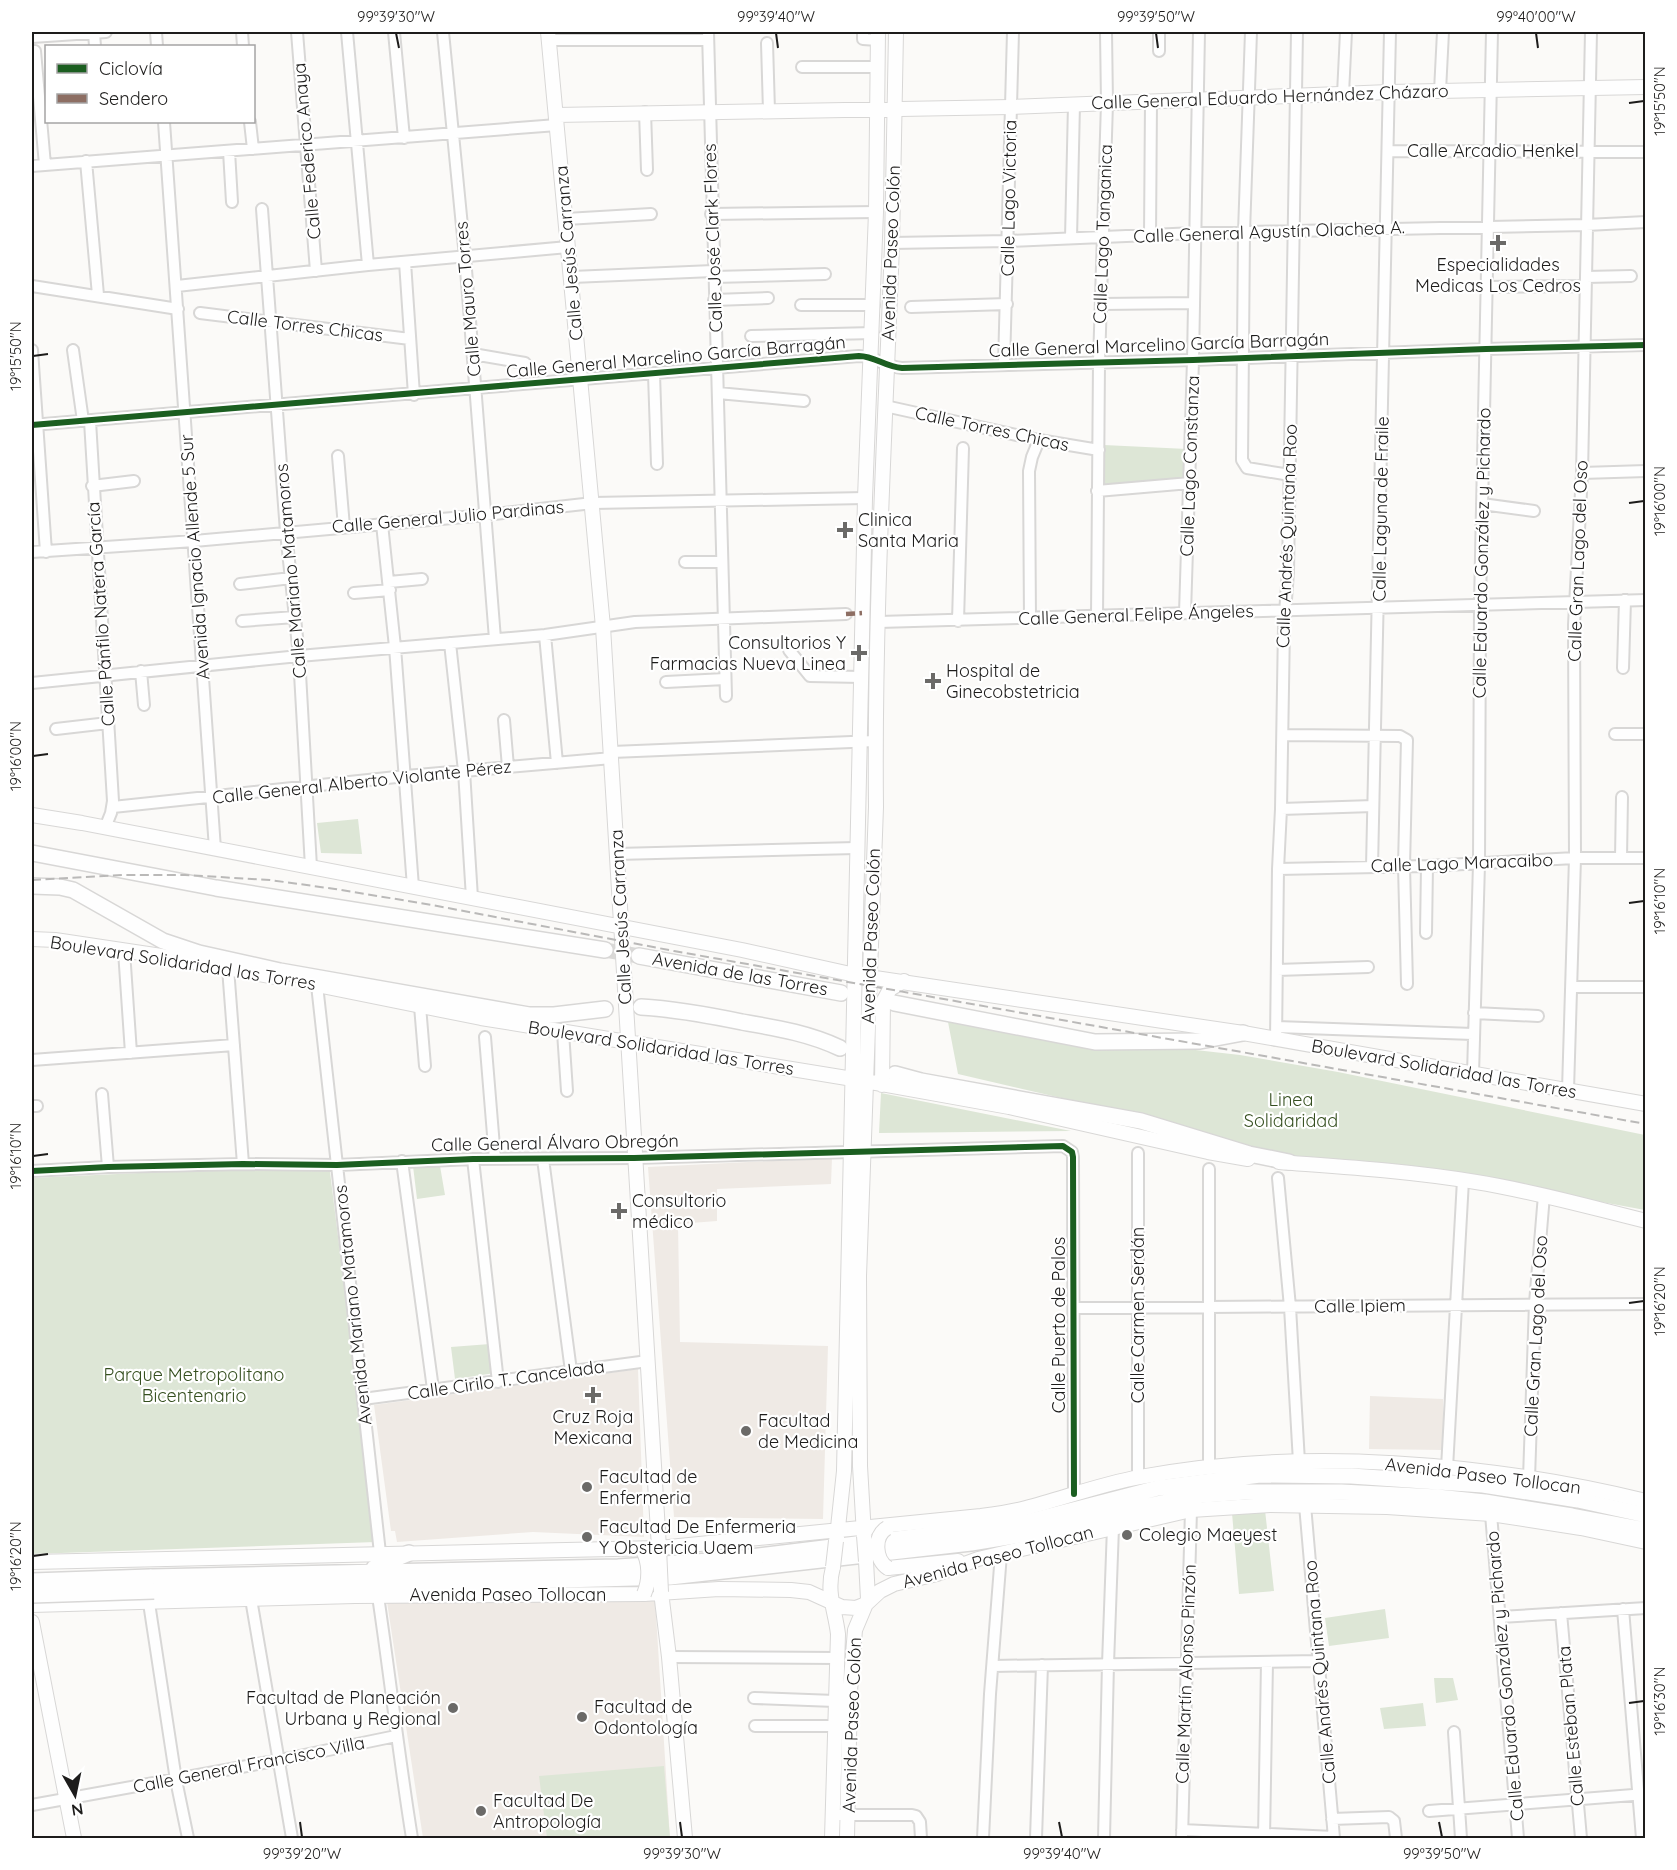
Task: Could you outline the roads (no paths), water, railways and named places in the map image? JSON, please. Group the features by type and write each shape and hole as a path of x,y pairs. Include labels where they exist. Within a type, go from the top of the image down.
{"highway":[{"path":"32,853 227,890 605,950"},
{"name":"Boulevard Solidaridad las Torres","path":"32,886 73,890 172,945 269,968 529,1015 554,1015 605,1009"},
{"name":"Avenida de las Torres","path":"639,956 841,993"},
{"name":"Boulevard Solidaridad las Torres","path":"894,1003 1095,1042 1200,1041 1243,1033"},
{"path":"640,1007 668,1008 799,1032 840,1048"},
{"name":"Boulevard Solidaridad las Torres","path":"895,1074 921,1081 1141,1121 1249,1154 1289,1162"},
{"name":"Avenida Paseo Tollocan","path":"32,1581 151,1590 366,1572 618,1567 725,1560 1027,1522 1158,1488 1260,1475 1351,1476 1483,1485 1578,1500 1646,1515"},
{"name":"Avenida Paseo Tollocan","path":"32,1595 670,1577 971,1544 1203,1495 1245,1492 1341,1492 1437,1497 1485,1502 1646,1530"},
{"path":"1630,1526 1646,1537"},
{"path":"366,1572 409,1553"},
{"path":"332,1586 355,1596"}],"main road":[{"name":"Avenida Paseo Colón","path":"859,1080 871,977 882,461 892,243 896,32"},
{"name":"Calle Jesús Carranza","path":"549,36 603,627 634,1158 644,1270 661,1592 685,1839"},
{"name":"Avenida Paseo Colón","path":"832,1839 837,1658 836,1619 829,1587 844,1471 854,1276 859,1080 855,975 856,848 866,460 874,304 878,36"},
{"name":"Calle General Eduardo Hernández Cházaro","path":"556,120 645,112 1011,107 1389,92 1646,87"},
{"path":"866,460 882,461"},
{"path":"858,807 876,807"},
{"name":"Boulevard Solidaridad las Torres","path":"32,815 741,950 855,975 1243,1033 1276,1033 1473,1074 1646,1104"},
{"name":"Boulevard Solidaridad las Torres","path":"32,939 64,941 228,968 563,1032 1009,1107 1208,1152 1251,1159 1462,1180 1544,1195 1646,1221"},
{"path":"882,1085 883,1002 890,989 904,981"},
{"name":"Avenida Paseo Colón","path":"847,1839 850,1691 854,1641 857,1622 868,1594 860,1466 854,1276"},
{"name":"Avenida Paseo Tollocan","path":"32,1562 642,1549 837,1535 981,1516 1026,1508 1138,1477 1253,1462 1374,1463 1447,1468 1590,1488 1646,1501"},
{"name":"Avenida Paseo Tollocan","path":"32,1605 62,1605 151,1590 251,1599 790,1590 809,1592 831,1602 856,1608 866,1604 880,1591 894,1584 937,1574 978,1558 1191,1510 1270,1505 1491,1514 1581,1528 1646,1542"},
{"path":"978,1558 888,1568 880,1560 878,1545 879,1535 887,1528 960,1523 981,1516"},
{"path":"642,1549 648,1579 644,1593"},
{"path":"61,1561 49,1572 48,1579 50,1591 62,1605"},
{"path":"32,1622 74,1839"}],"street":[{"path":"32,37 58,33 106,32"},
{"name":"Calle Federico Anaya","path":"297,32 316,271"},
{"path":"347,32 368,266"},
{"path":"394,32 404,138"},
{"name":"Calle Mauro Torres","path":"443,32 465,257 495,639"},
{"path":"863,32 863,39 878,36"},
{"name":"Calle Lago Victoria","path":"1004,365 1013,32"},
{"name":"Calle Lago Tanganica","path":"1097,617 1097,491 1107,103 1106,32"},
{"path":"1159,32 1159,51"},
{"name":"Calle Lago Constanza","path":"1185,613 1193,360 1199,32"},
{"path":"1251,32 1244,232 1242,460 1247,468 1290,475"},
{"name":"Calle Andrés Quintana Roo","path":"1276,1033 1278,869 1288,572 1297,32"},
{"path":"1343,94 1346,32"},
{"name":"Calle Arcadio Henkel","path":"1390,32 1388,151 1646,153"},
{"path":"1440,91 1443,32"},
{"name":"Calle Eduardo González y Pichardo","path":"1473,1074 1479,864 1480,604 1492,32"},
{"name":"Calle Gran Lago del Oso","path":"1568,1090 1575,858 1576,601 1585,346 1591,32"},
{"path":"549,36 708,36"},
{"name":"Calle José Clark Flores","path":"708,36 711,214 726,696"},
{"path":"767,43 769,111"},
{"path":"35,51 45,165"},
{"path":"802,67 878,67"},
{"path":"1150,235 1151,102"},
{"path":"1071,238 1074,104"},
{"path":"645,112 647,171"},
{"path":"32,166 453,134 556,120"},
{"name":"Avenida Ignacio Allende 5 Sur","path":"164,123 215,849"},
{"path":"250,123 253,149"},
{"name":"Calle Laguna de Fraile","path":"1372,867 1388,151"},
{"path":"229,152 232,201"},
{"path":"86,161 98,295"},
{"name":"Calle Mariano Matamoros","path":"262,209 286,532 299,656 311,867"},
{"path":"711,214 876,213"},
{"path":"566,219 651,214"},
{"name":"Calle General Agustín Olachea A.","path":"892,243 1646,222"},
{"path":"177,286 568,247"},
{"path":"405,262 414,395"},
{"path":"572,278 825,274"},
{"path":"1487,287 1586,282 1631,276"},
{"path":"32,286 178,309"},
{"path":"714,300 768,298"},
{"path":"1101,304 1194,303"},
{"path":"801,305 874,304"},
{"path":"911,307 1007,304"},
{"name":"Calle Torres Chicas","path":"200,313 410,339"},
{"path":"751,336 873,333"},
{"name":"Calle General Marcelino García Barragán","path":"34,425 859,356 871,357 887,366 902,368 1646,345"},
{"path":"32,350 34,425 46,552"},
{"name":"Calle Pánfilo Natera García","path":"73,350 86,421 92,486 113,807"},
{"path":"473,354 525,363"},
{"path":"654,374 657,464"},
{"path":"718,393 804,401"},
{"name":"Calle Torres Chicas","path":"885,406 1039,440 1099,450"},
{"path":"1030,619 1029,471 1039,440"},
{"path":"958,621 963,448"},
{"path":"338,456 344,527"},
{"path":"1581,473 1646,471"},
{"path":"92,486 134,481"},
{"path":"1097,491 1190,483"},
{"name":"Calle General Julio Pardinas","path":"32,552 194,541 486,515 593,503 865,498"},
{"path":"1482,504 1534,511"},
{"path":"382,524 395,647 413,887"},
{"path":"685,562 722,562"},
{"path":"240,584 291,578"},
{"path":"354,593 422,579"},
{"path":"1623,668 1625,600"},
{"name":"Calle General Felipe Ángeles","path":"879,622 1646,600"},
{"path":"32,683 395,647 545,635 635,622 846,614"},
{"path":"242,621 295,616"},
{"path":"545,635 557,763"},
{"path":"450,643 464,771 472,898"},
{"path":"789,650 810,676 861,677"},
{"path":"141,671 144,705"},
{"path":"666,682 725,679"},
{"path":"504,720 508,767"},
{"path":"57,729 108,723"},
{"path":"1615,734 1646,734"},
{"path":"1283,735 1404,737 1407,744 1404,866 1407,984"},
{"name":"Calle General Alberto Violante Pérez","path":"113,807 406,776 557,763 612,755 875,741"},
{"path":"1621,858 1622,797"},
{"path":"1281,809 1373,806"},
{"path":"105,828 113,807"},
{"path":"617,854 856,848"},
{"name":"Calle Lago Maracaibo","path":"1278,869 1426,866 1575,858 1646,858"},
{"path":"1426,866 1426,933"},
{"path":"124,951 131,1053"},
{"path":"1277,970 1368,967"},
{"path":"228,968 243,1164"},
{"name":"Avenida Mariano Matamoros","path":"317,985 380,1553"},
{"path":"1572,987 1646,987"},
{"path":"420,1006 425,1066"},
{"path":"1474,1013 1538,1016"},
{"path":"563,1032 567,1091"},
{"path":"1276,1033 1473,1034"},
{"path":"485,1037 495,1160"},
{"path":"32,1060 234,1045"},
{"path":"102,1094 108,1167"},
{"name":"Calle General Álvaro Obregón","path":"32,1171 108,1167 243,1164 337,1165 473,1159 634,1158 1055,1146 1069,1148 1073,1157"},
{"name":"Calle Carmen Serdán","path":"1138,1153 1138,1477"},
{"name":"Calle Puerto de Palos","path":"1073,1157 1074,1494"},
{"path":"473,1159 498,1382"},
{"path":"543,1159 571,1371"},
{"path":"402,1161 433,1389"},
{"path":"1209,1169 1207,1307 1209,1467"},
{"path":"1278,1178 1290,1307 1299,1462"},
{"path":"1447,1468 1462,1180"},
{"name":"Calle Gran Lago del Oso","path":"1529,1478 1535,1303 1544,1195"},
{"name":"Calle Ipiem","path":"1074,1308 1646,1304"},
{"name":"Calle Cirilo T. Cancelada","path":"363,1399 648,1361"},
{"name":"Calle Andrés Quintana Roo","path":"1305,1505 1334,1838"},
{"name":"Calle Martín Alonso Pinzón","path":"1182,1834 1191,1510"},
{"name":"Calle Eduardo González y Pichardo","path":"1491,1514 1518,1839"},
{"path":"1104,1839 1113,1527"},
{"path":"983,1839 1000,1554"},
{"path":"151,1590 176,1780 188,1839"},
{"path":"378,1596 412,1839"},
{"path":"251,1599 292,1839"},
{"path":"1500,1617 1646,1608"},
{"path":"1623,1609 1642,1794 1642,1839"},
{"name":"Calle Esteban Plata","path":"1561,1613 1581,1839"},
{"path":"669,1658 837,1658"},
{"path":"993,1666 1319,1661"},
{"path":"1264,1837 1267,1662"},
{"path":"1036,1839 1042,1665"},
{"path":"754,1698 836,1701"},
{"path":"755,1726 836,1726"},
{"path":"1454,1732 1461,1839"},
{"name":"Calle General Francisco Villa","path":"32,1805 176,1780 396,1736"},
{"path":"1429,1811 1642,1794"},
{"path":"832,1815 912,1815 918,1819 921,1833"},
{"path":"1332,1819 1389,1817 1394,1821 1396,1839"},
{"path":"1182,1834 1334,1838"}],"tunnel":[{"path":"605,950 639,956"}],"railway":[{"path":"32,880 122,875 185,875 270,880 335,889 1646,1124"}],"place":[{"name":"Especialidades Medicas Los Cedros","path":"1498,243"},
{"name":"Clinica Santa Maria","path":"845,530"},
{"name":"Consultorios Y Farmacias Nueva Linea","path":"859,653"},
{"name":"Hospital de Ginecobstetricia","path":"933,681"},
{"name":"Consultorio médico","path":"619,1211"},
{"name":"Cruz Roja Mexicana","path":"593,1395"},
{"name":"Facultad de Medicina","path":"746,1431"},
{"name":"Facultad de Enfermeria","path":"587,1487"},
{"name":"Colegio Maeyest","path":"1127,1535"},
{"name":"Facultad De Enfermeria Y Obstericia Uaem","path":"587,1537"},
{"name":"Facultad de Planeación Urbana y Regional","path":"453,1708"},
{"name":"Facultad de Odontología","path":"582,1717"},
{"name":"Facultad De Antropología","path":"481,1811"}],"park label":[{"name":"Linea Solidaridad","path":"1291,1110"},
{"name":"Parque Metropolitano Bicentenario","path":"194,1385"}]}
